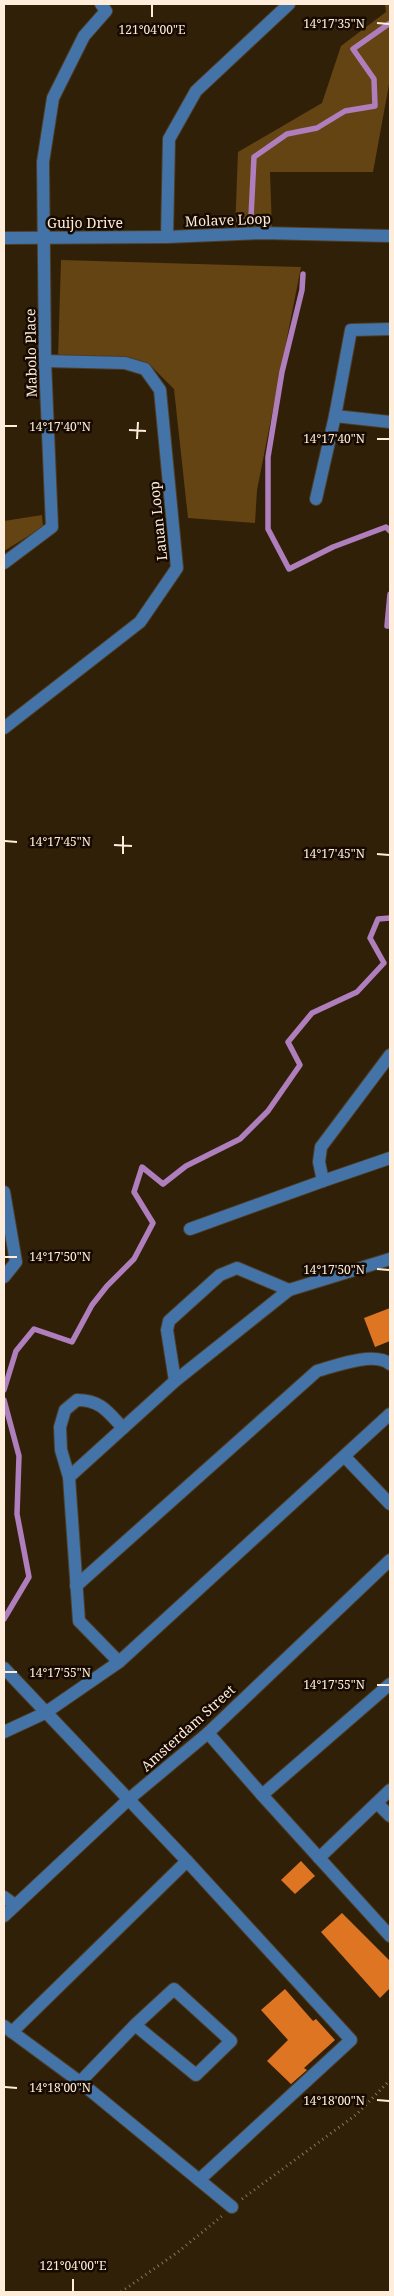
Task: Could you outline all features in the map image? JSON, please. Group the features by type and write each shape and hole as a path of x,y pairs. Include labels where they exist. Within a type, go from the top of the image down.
{"street":[{"name":"Mabolo Place","path":"4,563 52,527 45,361 43,162 53,98 84,36 106,11 100,4"},
{"name":"Molave Loop","path":"289,4 196,91 169,139 167,237 262,233 390,236"},
{"name":"Guijo Drive","path":"4,238 167,237"},
{"path":"316,499 335,416 351,330 390,329"},
{"name":"Lauan Loop","path":"4,728 140,622 177,568 160,390 146,368 125,363 45,361"},
{"path":"335,416 390,422"},
{"path":"323,1181 319,1162 321,1147 390,1055"},
{"path":"190,1228 390,1158"},
{"path":"4,1192 16,1262 4,1277"},
{"path":"69,1477 176,1382 289,1290 390,1259"},
{"path":"176,1382 167,1330 169,1320 220,1275 237,1268 289,1290"},
{"path":"76,1586 317,1371 363,1359 386,1360 390,1364"},
{"path":"119,1662 79,1621 69,1477 61,1450 60,1427 65,1410 77,1400 90,1400 101,1405 123,1428"},
{"path":"4,1732 45,1713 119,1662 390,1414"},
{"path":"345,1457 390,1504"},
{"name":"Amsterdam Street","path":"4,1916 129,1800 208,1733 390,1560"},
{"path":"4,1668 187,1861 351,2040 199,2180"},
{"path":"262,1795 390,1684"},
{"path":"208,1733 390,1936"},
{"path":"319,1858 378,1804 390,1790"},
{"path":"378,1804 390,1816"},
{"path":"187,1861 8,2029 80,2082 232,2206"},
{"path":"4,1897 15,1905"},
{"path":"80,2082 135,2025 174,1989 231,2041 196,2075 135,2025"}],"path":[{"path":"121,2292 178,2252 232,2206 357,2114 390,2080"}],"shaded area":[{"path":"385,4 390,4 390,79 373,172 270,172 272,231 235,231 238,152 322,103 341,46 386,12"},
{"path":"61,260 301,267 257,490 255,523 188,518 174,389 149,364 126,358 58,358"},
{"path":"42,515 43,527 4,551 4,521"}],"building":[{"path":"390,1308 390,1341 375,1347 364,1318"},
{"path":"301,1861 315,1876 295,1894 281,1880"},
{"path":"342,1913 390,1961 390,1988 380,1998 321,1932"},
{"path":"285,1989 313,2021 316,2019 335,2040 304,2068 307,2070 291,2084 267,2061 288,2040 261,2010"}],"waterway":[{"path":"251,217 254,157 287,134 317,128 345,111 375,106 374,79 353,49 390,23"},
{"path":"303,274 302,290 282,372 268,457 268,529 289,569 333,547 386,527 390,531"},
{"path":"390,594 387,626 390,626"},
{"path":"4,1390 16,1351 34,1329 72,1342 92,1305 107,1286 134,1259 153,1223 134,1192 142,1167 163,1184 186,1166 240,1139 268,1111 300,1065 288,1042 312,1013 357,992 384,963 370,938 378,919 390,918"},
{"path":"4,1400 19,1456 17,1514 29,1577 4,1619"}]}
